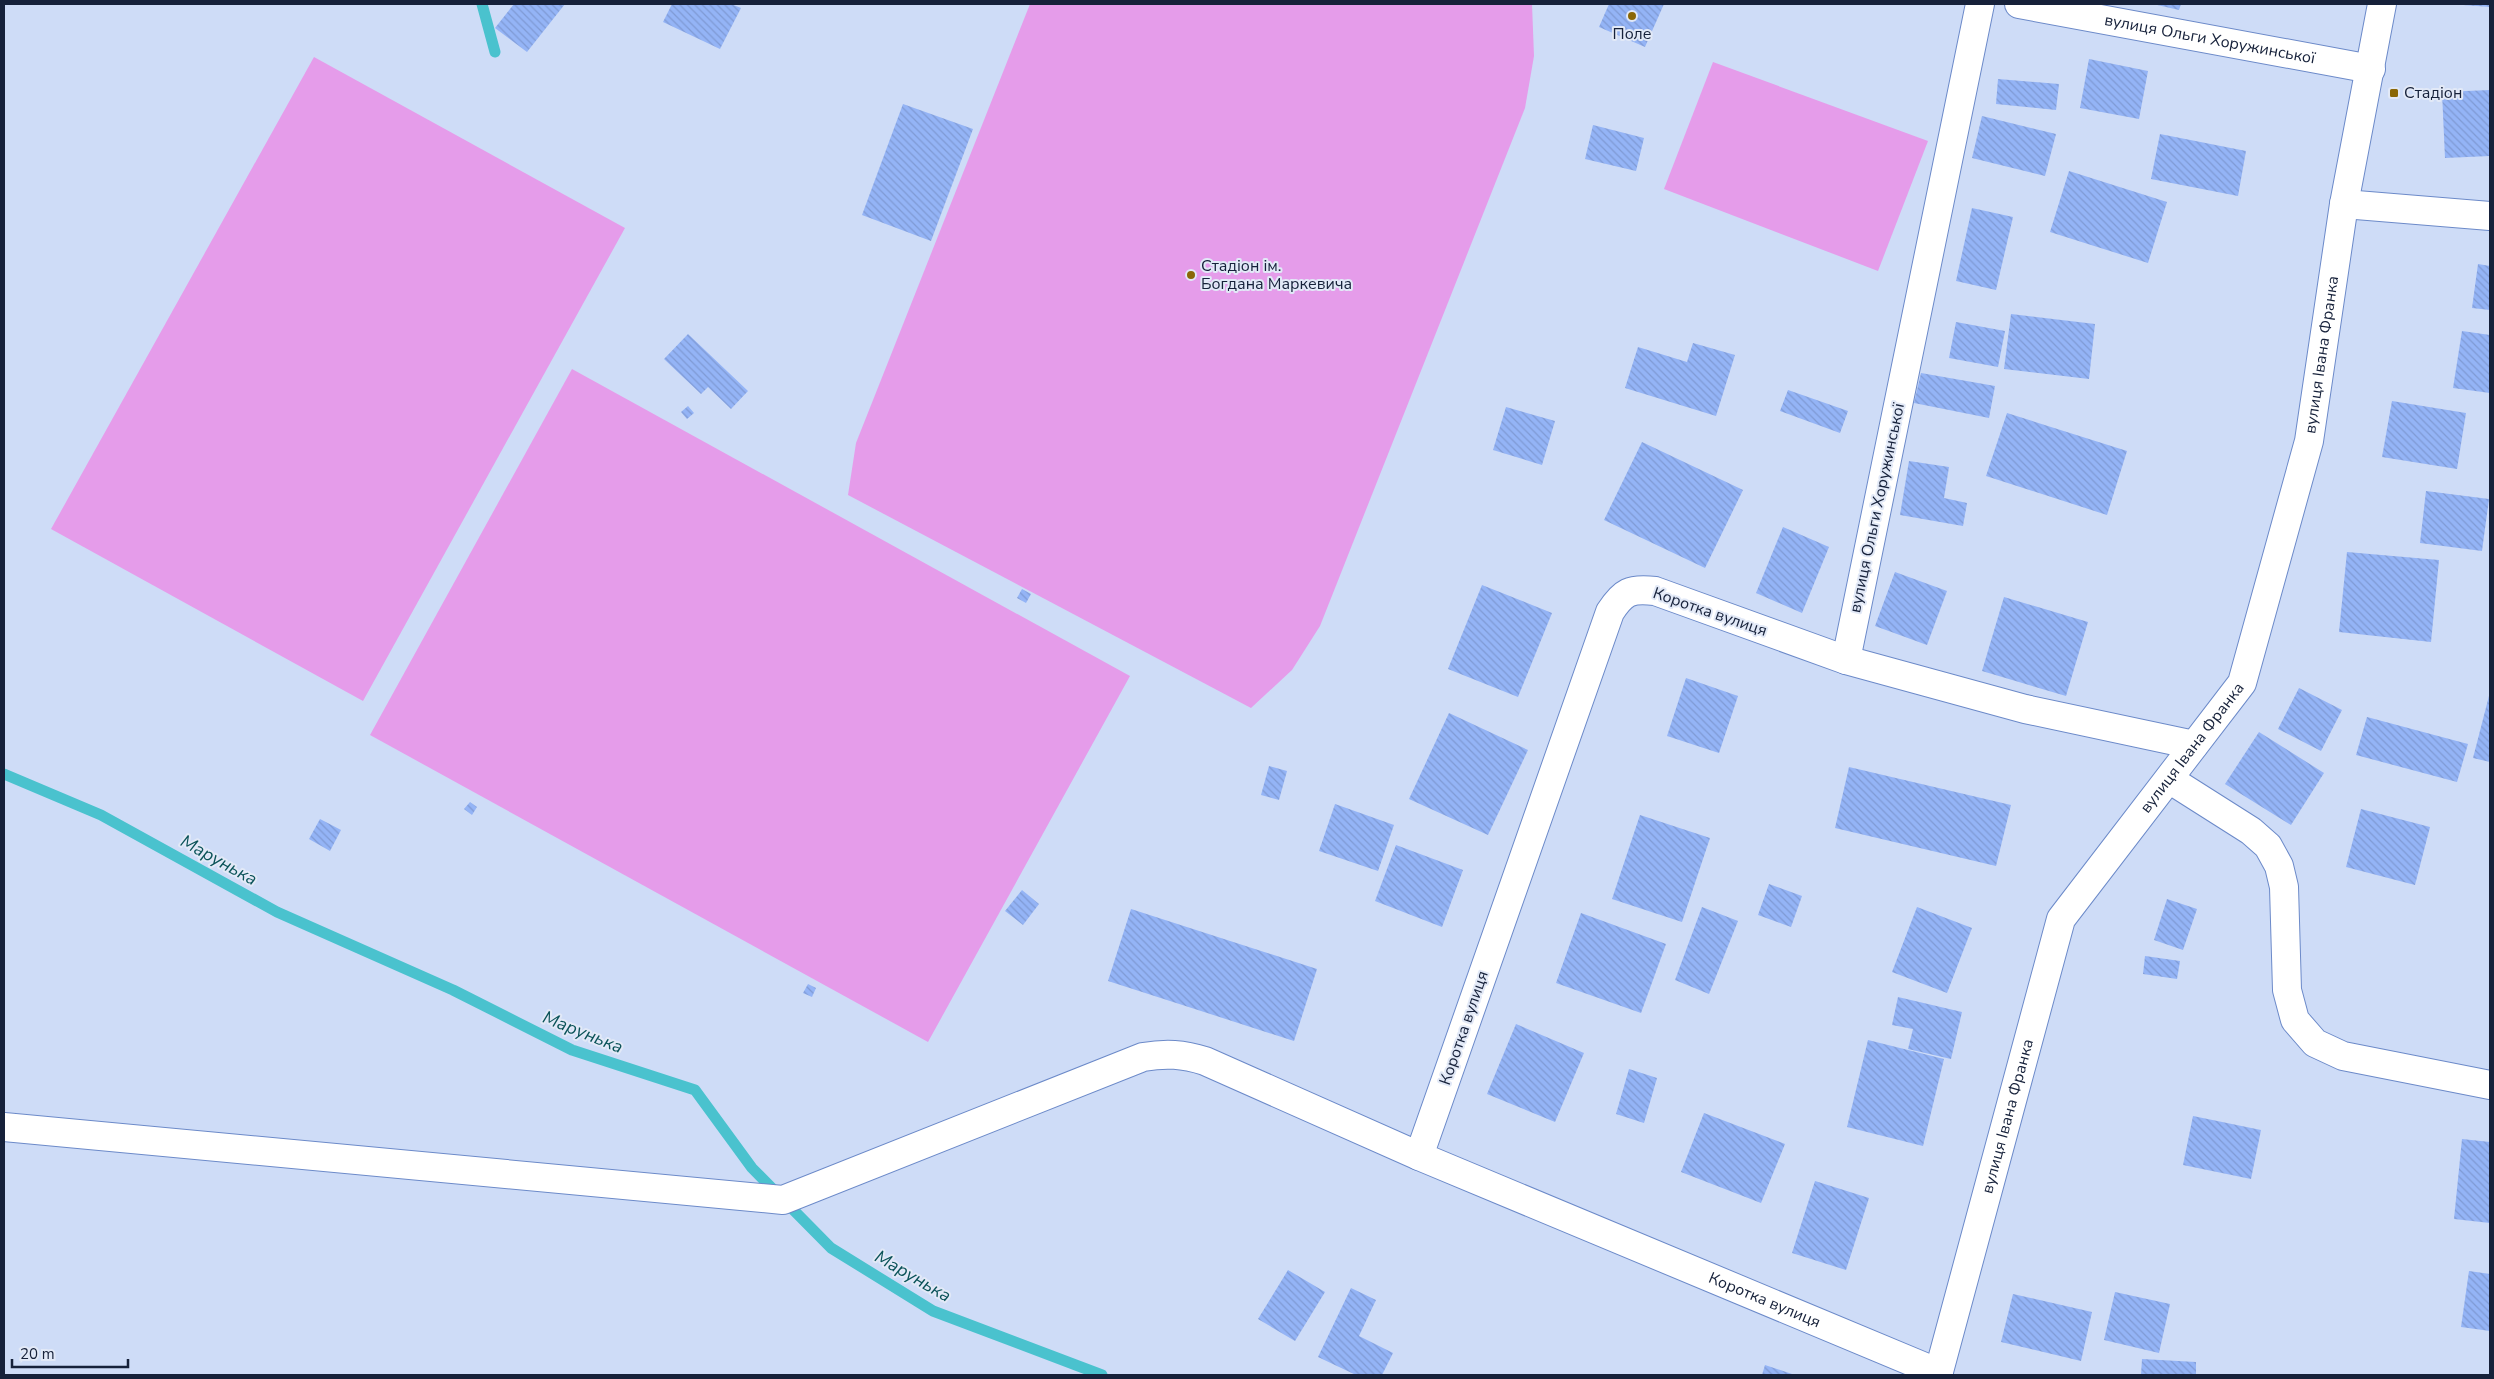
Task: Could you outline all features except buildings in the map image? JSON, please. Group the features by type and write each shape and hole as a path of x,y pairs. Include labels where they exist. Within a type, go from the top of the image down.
{"street":[{"name":"вулиця Ольги Хоружинської","path":"1846,660 1980,4"},
{"name":"вулиця Ольги Хоружинської","path":"2019,4 2371,69"},
{"name":"вулиця Івана Франка","path":"1938,1374 2061,919 2242,683 2309,441 2344,204 2382,4"},
{"path":"2344,204 2490,216"},
{"name":"Коротка вулиця","path":"1846,660 1655,591 1636,589 1620,597 1610,612 1419,1156 1938,1374"},
{"path":"1846,660 2025,709 2194,745"},
{"path":"2169,779 2251,831 2268,846 2279,866 2284,887 2287,990 2296,1020 2315,1043 2344,1056 2490,1085"},
{"path":"4,1127 783,1200 1143,1057 1163,1053 1185,1054 1205,1061 1419,1156"}],"shaded area":[{"name":"Стадіон ім. Богдана Маркевича","path":"1030,4 1532,4 1534,56 1525,108 1320,626 1292,670 1251,708 848,495 856,443"},
{"path":"314,57 625,228 363,701 51,529"},
{"path":"1713,62 1928,141 1878,271 1664,189"},
{"path":"572,369 1130,676 928,1042 370,735"}],"waterway":[{"path":"482,4 495,52"},
{"name":"Марунька","path":"4,774 101,815 277,912 453,990 572,1050 695,1090 752,1168 831,1248 933,1311 1102,1375"}],"place":[{"name":"Поле","path":"1632,16"},
{"name":"Стадіон","path":"2394,93"},
{"name":"Стадіон ім. Богдана Маркевича","path":"1191,275"}]}
